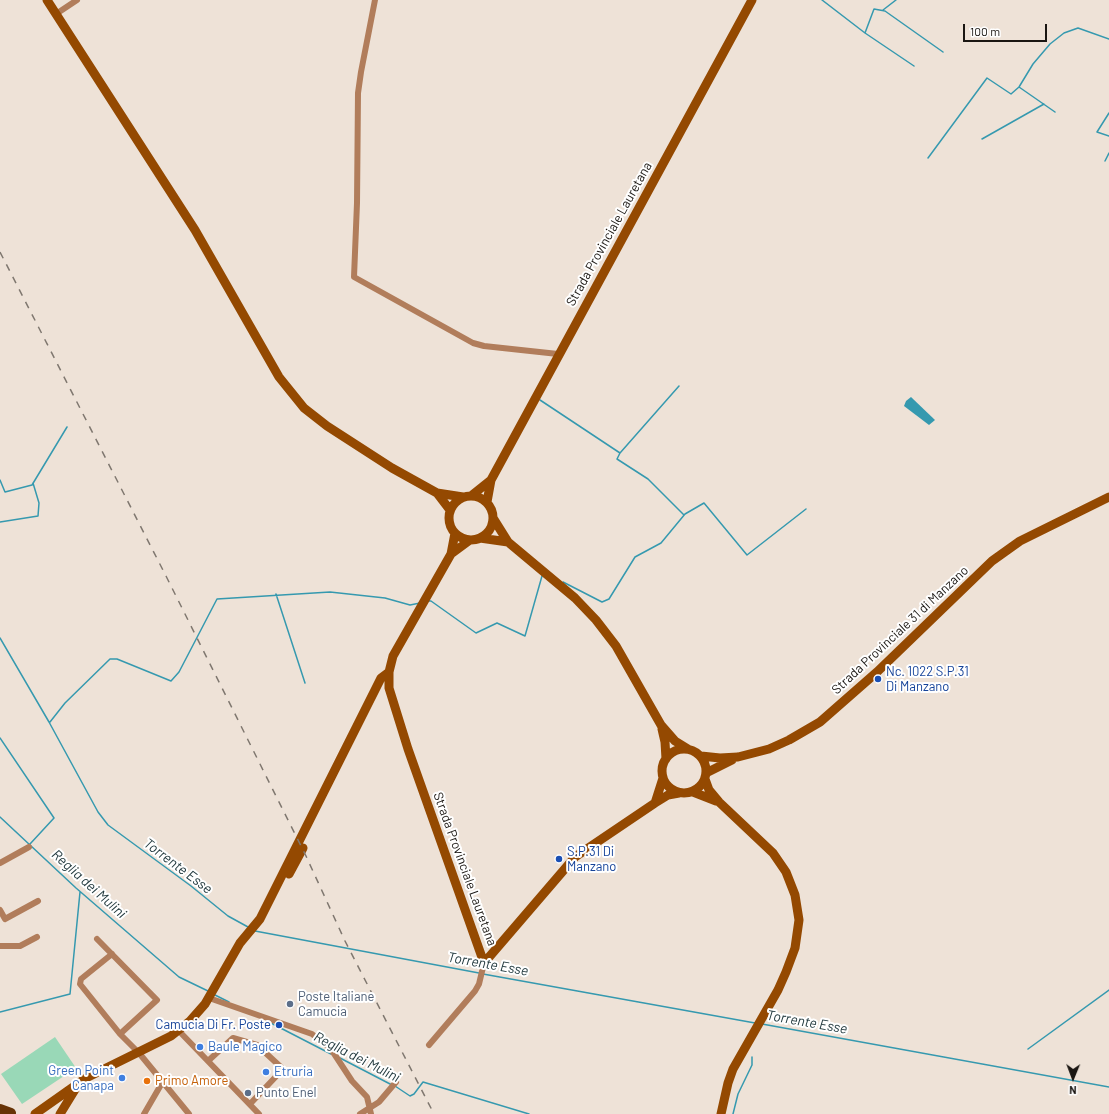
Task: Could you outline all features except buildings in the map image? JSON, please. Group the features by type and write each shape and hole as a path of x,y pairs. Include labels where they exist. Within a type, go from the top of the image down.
{"main road":[{"path":"47,0 195,230 279,377 304,408 327,426 392,468 437,493 481,498 487,502 493,518 508,542 575,598 596,620 616,646 662,725 675,740 701,756 705,763 706,776 710,790 719,802 773,853 786,872 796,895 799,920 795,948 778,990 740,1056 728,1083 721,1114"},
{"name":"Strada Provinciale Lauretana","path":"487,502 491,480 558,354 752,0"},
{"name":"Strada Provinciale Lauretana","path":"484,965 408,749 389,688 389,672 393,656 451,554 455,533 450,525 450,510 454,504 467,497 491,480"},
{"path":"437,493 450,510"},
{"name":"Strada Provinciale 31 di Manzano","path":"701,756 720,758 738,757 784,742 820,722 876,672 992,561 1020,541 1109,497"},
{"path":"480,538 490,530 493,518"},
{"path":"455,533 459,537 470,540"},
{"name":"Strada Provinciale Lauretana","path":"451,554 470,540 480,538 508,542"},
{"name":"Strada Provinciale Lauretana","path":"86,1078 139,1053 178,1030 190,1021 209,998 240,943 260,919 296,863 317,816 325,790 381,678 389,672"},
{"path":"375,690 380,688 389,688"},
{"path":"655,803 663,778 662,770 666,758 662,725"},
{"path":"666,758 677,750 688,749"},
{"path":"693,792 700,786 706,776 738,757"},
{"path":"663,778 668,786 679,793"},
{"path":"484,965 575,857 668,795 693,792 719,802"},
{"path":"34,1113 86,1078"},
{"path":"59,1114 73,1091 86,1078"},
{"path":"52,1101 59,1114"},
{"path":"0,1108 13,1114"}],"street":[{"path":"56,14 77,0"},
{"path":"375,0 358,93 358,203 354,276 473,343 484,346 558,354"},
{"path":"0,863 29,847"},
{"path":"0,910 5,919 38,901"},
{"path":"0,946 20,946 37,937"},
{"path":"98,939 157,1000 120,1034"},
{"path":"112,954 81,979 80,984 120,1034 139,1053 188,1114"},
{"name":"Strada Provinciale Lauretana","path":"429,1045 475,991 479,984 484,965"},
{"path":"209,998 312,1034 331,1049 352,1081 367,1097 370,1107 370,1114"},
{"path":"178,1030 259,1114"},
{"path":"208,1061 233,1038 257,1045 283,1069 250,1104"},
{"path":"360,1114 379,1102 396,1082"},
{"path":"144,1114 162,1083"}],"green space":[{"path":"55,1037 76,1068 22,1104 1,1074"}],"water":[{"path":"911,397 935,420 929,425 904,406 906,401"}],"waterway":[{"path":"822,0 865,33 914,66"},
{"path":"883,10 896,0"},
{"path":"865,33 874,9 885,11 943,52"},
{"path":"928,158 987,78 1011,94 1019,87 1033,64 1050,44 1064,33 1078,28 1109,39"},
{"path":"1019,87 1055,112"},
{"path":"982,139 1044,104"},
{"path":"1109,113 1097,132 1109,136"},
{"path":"1105,161 1109,153"},
{"path":"679,386 620,453 617,459 648,479 684,515"},
{"path":"540,400 620,453"},
{"path":"0,480 5,492 32,485 67,427"},
{"path":"0,522 38,516 39,503 33,483"},
{"path":"563,582 602,602 609,599 635,557 661,543 685,514 704,503 747,555 806,509"},
{"path":"427,601 431,601 476,633 497,623 525,636 542,576"},
{"path":"50,722 65,703 110,659 117,659 171,681 179,672 217,599 330,592 385,598 410,605 420,603"},
{"path":"276,594 305,683"},
{"name":"Torrente Esse","path":"0,638 49,722 98,812 108,825 191,886 228,916 248,927"},
{"path":"0,738 54,818 30,844"},
{"name":"Reglia dei Mulini","path":"0,817 76,888 179,977 208,991"},
{"path":"0,1012 70,994 80,892"},
{"name":"Torrente Esse","path":"255,931 479,973"},
{"name":"Torrente Esse","path":"483,974 755,1023"},
{"path":"1028,1049 1109,990"},
{"name":"Reglia dei Mulini","path":"215,995 229,1002"},
{"name":"Reglia dei Mulini","path":"267,1021 331,1054"},
{"name":"Torrente Esse","path":"762,1024 1109,1087"},
{"path":"733,1114 738,1094 752,1065 752,1057"},
{"name":"Reglia dei Mulini","path":"340,1058 392,1085"},
{"name":"Reglia dei Mulini","path":"395,1086 410,1096 414,1094 423,1082 529,1114"}],"railway":[{"path":"0,252 166,576 306,856 345,941 434,1114"}],"place":[{"name":"Nc. 1022 S.P.31 Di Manzano","path":"878,679"},
{"name":"S.P.31 Di Manzano","path":"559,859"},
{"name":"Poste Italiane Camucia","path":"290,1004"},
{"name":"Camucia Di Fr. Poste","path":"279,1025"},
{"name":"Baule Magico","path":"200,1047"},
{"name":"Etruria","path":"266,1072"},
{"name":"Green Point Canapa","path":"122,1078"},
{"name":"Primo Amore","path":"147,1081"},
{"name":"Punto Enel","path":"248,1093"}]}
